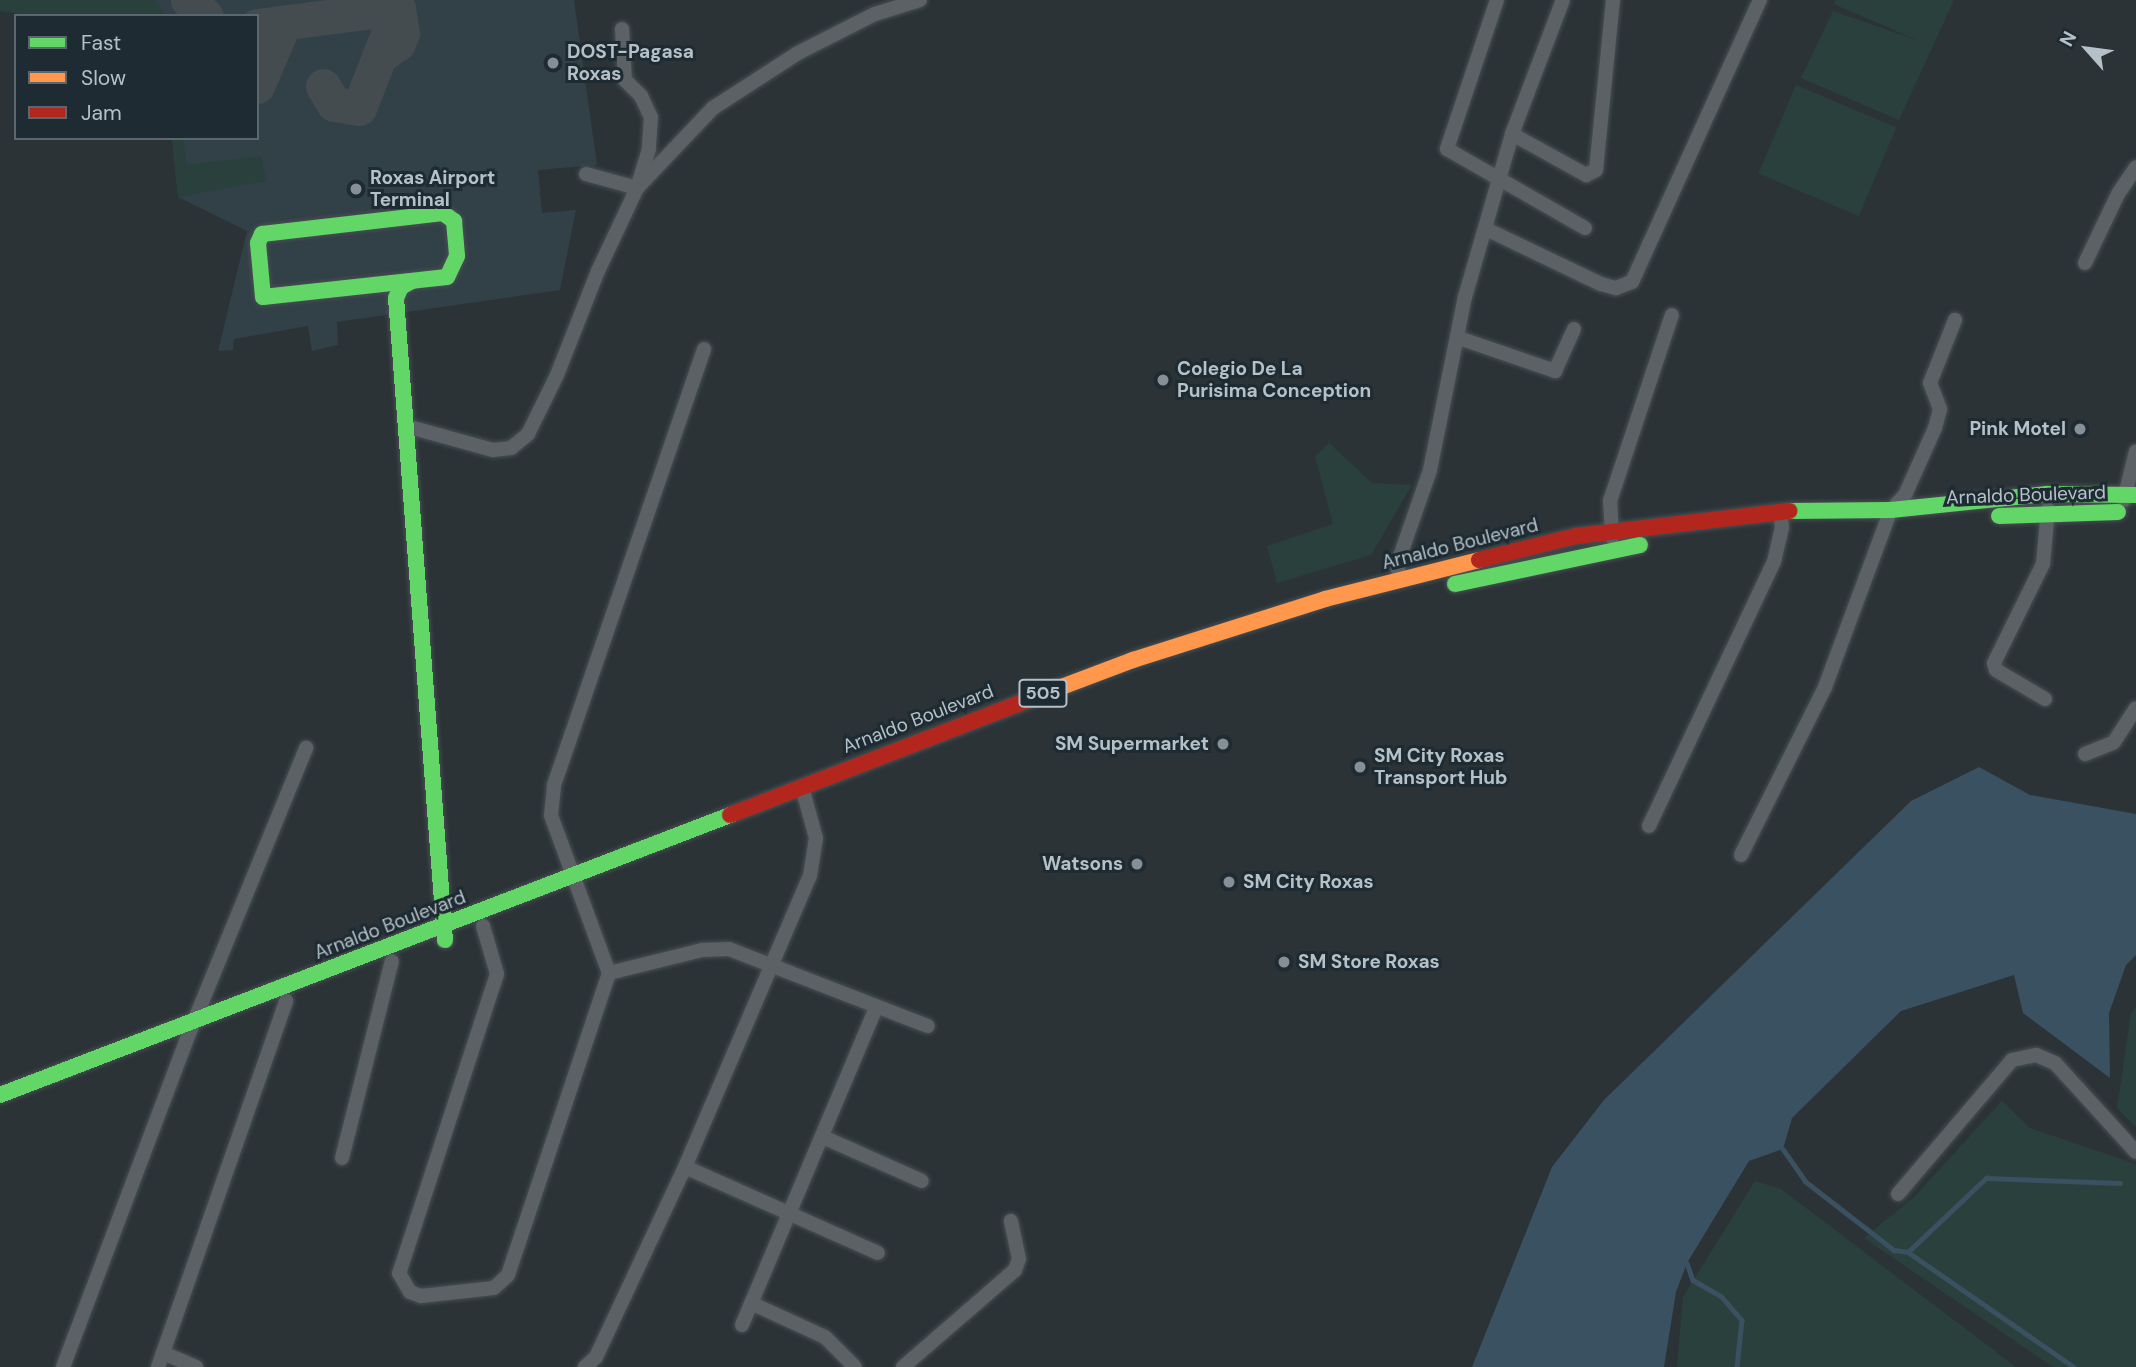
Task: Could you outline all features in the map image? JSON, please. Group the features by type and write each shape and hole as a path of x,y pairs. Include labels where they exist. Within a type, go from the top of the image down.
{"main road":[{"path":"449,215 457,256 453,271 447,277 412,281 267,299 259,238 407,216 449,215"},
{"path":"412,281 401,287 396,298 445,934"},
{"path":"378,285 396,298"},
{"name":"Arnaldo Boulevard","path":"1890,516 2047,494 2130,504"},
{"name":"Arnaldo Boulevard","path":"1377,593 1400,580 1576,536 1612,531 1781,519 2048,513 2130,504"},
{"name":"Arnaldo Boulevard","path":"0,1095 186,1041 286,1001 320,981 1135,667 1377,593 1781,519"},
{"name":"Arnaldo Boulevard","path":"0,1110 78,1071 195,1021 392,961 445,934 483,926 575,884"}],"street":[{"path":"637,188 713,108 798,53 875,14 920,0"},
{"path":"1497,0 1447,149 1501,183 1585,228"},
{"path":"1400,580 1397,565 1430,470 1459,338 1512,134 1563,0"},
{"path":"1512,134 1586,175 1596,170 1613,0"},
{"path":"1486,229 1601,284 1616,288 1632,282 1644,265 1760,0"},
{"path":"406,426 493,450 511,448 528,434 637,188 649,149 651,117 641,96 625,80 622,29"},
{"path":"2085,263 2122,186 2136,167"},
{"path":"586,174 637,188"},
{"path":"1614,548 1609,501 1672,315"},
{"path":"1741,855 1825,687 1890,516 1905,495 1934,428 1940,408 1930,383 1955,320"},
{"path":"1459,338 1555,371 1574,329"},
{"path":"483,926 498,974 399,1273 410,1292 421,1296 495,1288 508,1275 609,973 551,815 554,785 704,349"},
{"path":"2130,504 2136,451"},
{"path":"2045,699 1996,670 1994,663 2043,564 2047,494"},
{"path":"1649,827 1774,562 1781,519"},
{"path":"2085,754 2114,742 2136,708"},
{"path":"63,1367 186,1041 306,748"},
{"path":"593,1364 685,1167 810,876 816,838 805,794"},
{"path":"609,973 702,950 729,949 773,963 928,1026"},
{"path":"342,1158 392,961"},
{"path":"158,1367 286,1001"},
{"path":"742,1325 877,1006"},
{"path":"1898,1194 2012,1060 2036,1055 2055,1063 2136,1152"},
{"path":"823,1137 922,1181"},
{"path":"685,1167 878,1253"},
{"path":"903,1367 1015,1270 1019,1259 1011,1221"},
{"path":"751,1303 825,1337 855,1367"},
{"path":"163,1353 196,1367"}],"shaded area":[{"path":"0,0 574,0 597,165 538,170 542,213 576,210 560,290 337,322 338,345 312,351 308,326 234,339 233,350 218,351 247,231 178,197 172,140 259,140 259,14 23,14 0,11"}],"green space":[{"path":"0,0 154,0 164,14 23,14 0,11"},
{"path":"1836,0 1954,0 1899,120 1801,78 1833,11 1919,41 1834,4"},
{"path":"1796,85 1896,128 1859,216 1758,173"},
{"path":"172,140 183,140 187,165 261,156 266,181 178,197"},
{"path":"1329,443 1372,483 1412,485 1371,555 1277,583 1267,546 1333,524 1315,456"},
{"path":"2136,1007 2136,1127 2117,1108 2131,1013"},
{"path":"2002,1101 2030,1128 2136,1164 2136,1367 2053,1367 1864,1238 1913,1198"},
{"path":"1755,1181 1781,1189 2016,1367 1677,1367 1683,1297"}],"water":[{"path":"1979,767 2030,795 2136,814 2136,955 2126,965 2109,1013 2110,1078 2023,1013 2014,975 1901,1011 1792,1118 1783,1149 1749,1161 1687,1263 1676,1292 1664,1367 1472,1367 1552,1167 1604,1100 1911,801"}],"waterway":[{"path":"1783,1149 1805,1181 1894,1250 1908,1252 1986,1178 2120,1183"},
{"path":"1908,1252 2074,1367"},
{"path":"1687,1263 1693,1280 1721,1296 1742,1320 1737,1367"}],"taxiway":[{"path":"188,0 204,14"},
{"path":"259,26 398,8 402,33 398,43 379,57"},
{"path":"259,81 284,23"},
{"path":"323,86 334,104 359,108 388,34"}],"traffic: fast":[{"path":"443,213 454,221 457,256 447,277 263,297 258,243 262,234 443,213"},
{"path":"412,281 401,287 396,298 445,940"},
{"path":"1790,511 1891,510 2047,494 2136,495"},
{"path":"1999,516 2118,512"},
{"path":"1455,584 1640,545"},
{"path":"0,1095 730,815"}],"traffic: slow":[{"path":"1051,691 1133,660 1325,599 1479,560"}],"traffic: jam":[{"path":"1479,560 1576,536 1790,511"},
{"path":"730,815 1051,691"}],"place":[{"name":"DOST-Pagasa Roxas","path":"553,63"},
{"name":"Roxas Airport Terminal","path":"356,189"},
{"name":"Colegio De La Purisima Conception","path":"1163,380"},
{"name":"Pink Motel","path":"2080,429"},
{"name":"SM Supermarket","path":"1223,744"},
{"name":"SM City Roxas Transport Hub","path":"1360,767"},
{"name":"Watsons","path":"1137,864"},
{"name":"SM City Roxas","path":"1229,882"},
{"name":"SM Store Roxas","path":"1284,962"}]}
